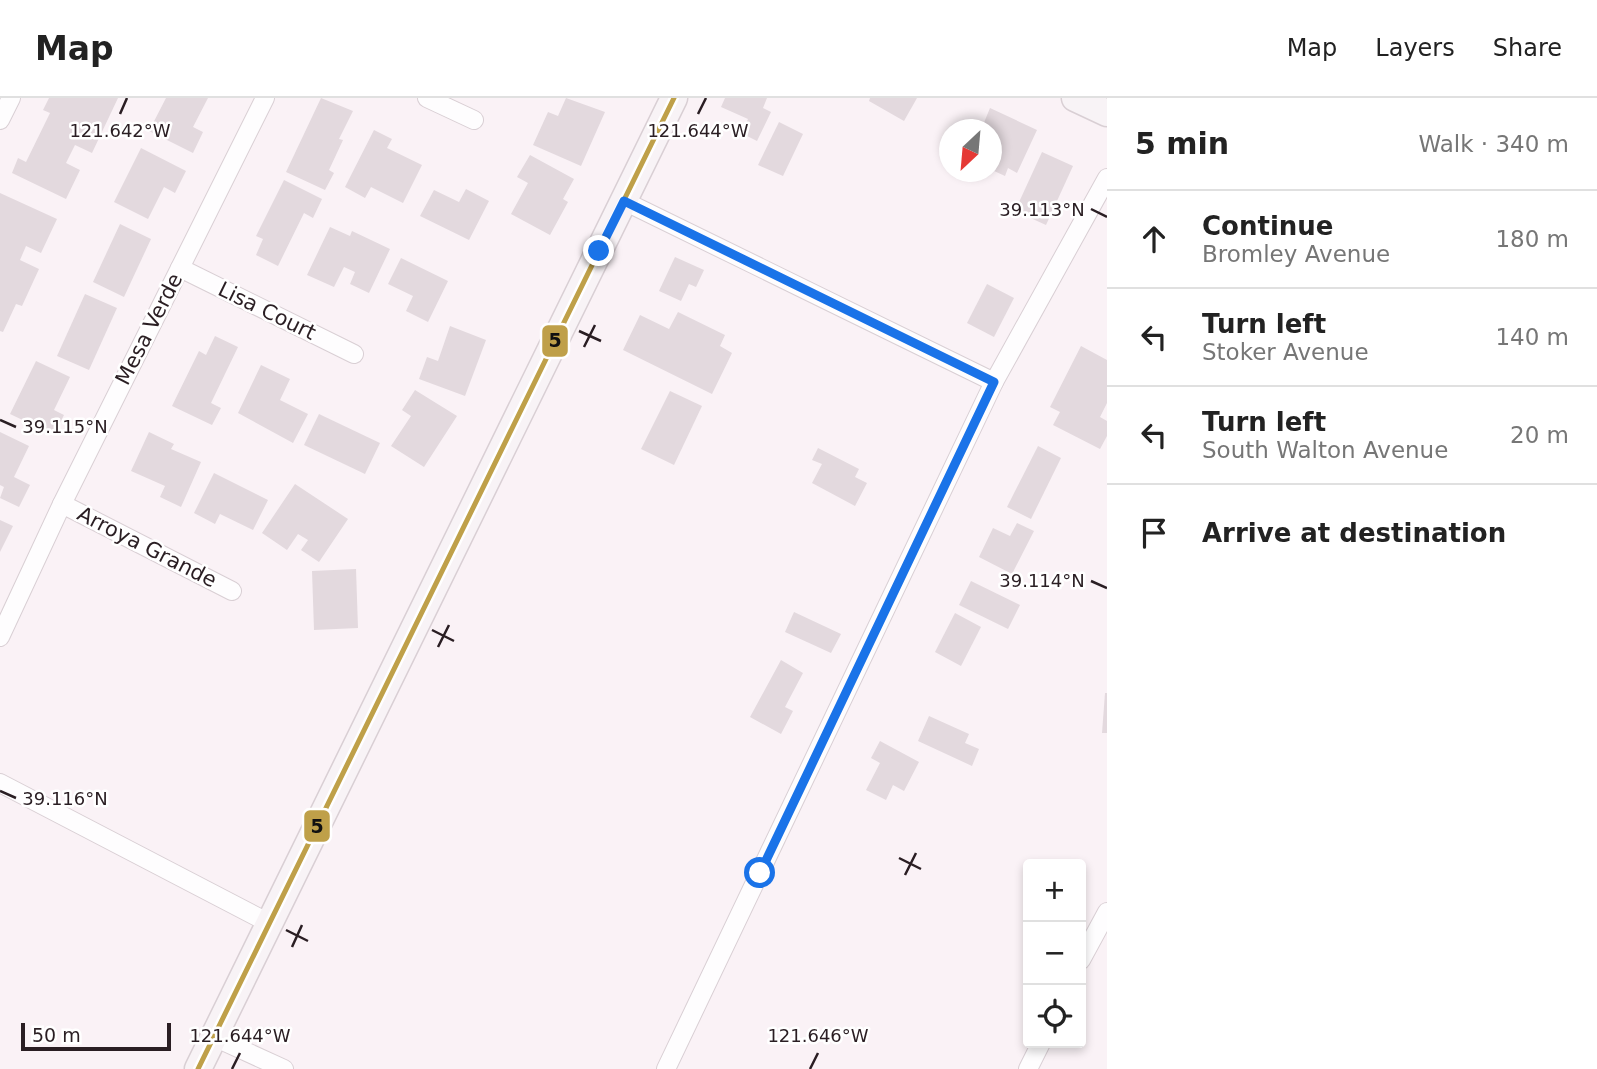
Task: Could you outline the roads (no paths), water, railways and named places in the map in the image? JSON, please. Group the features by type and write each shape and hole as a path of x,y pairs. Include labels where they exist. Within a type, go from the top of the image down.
{"street":[{"path":"0,120 11,98"},
{"name":"Mesa Verde","path":"0,637 62,504 265,98"},
{"path":"427,98 474,120"},
{"path":"198,1069 674,98"},
{"path":"1075,98 1107,113"},
{"path":"666,1069 994,382 1107,178"},
{"path":"624,201 994,382"},
{"name":"Lisa Court","path":"180,268 354,354"},
{"name":"Arroya Grande","path":"62,504 232,591"},
{"path":"0,783 269,923"},
{"path":"1086,950 1106,911"},
{"path":"214,1037 284,1069"},
{"path":"1028,1069 1038,1048"}]}
